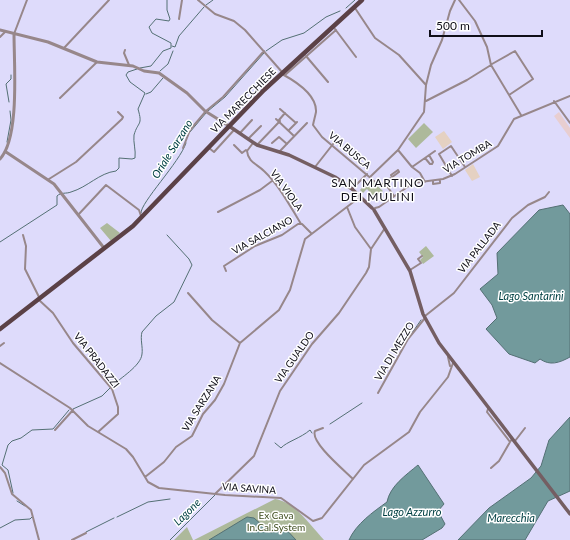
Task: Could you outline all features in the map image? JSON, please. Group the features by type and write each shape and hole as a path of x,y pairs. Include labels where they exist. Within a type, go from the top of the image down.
{"main road":[{"name":"VIA MARECCHIESE","path":"0,329 142,217 209,147 233,128 233,122 283,74 335,28 362,0"},
{"path":"233,128 257,145 280,152 335,177 352,189 375,209 377,216 410,270 425,317 448,357 569,513"}],"street":[{"path":"0,159 6,152 13,120 14,34 27,0"},
{"path":"64,48 109,0"},
{"path":"179,19 182,0"},
{"path":"198,0 219,16 234,21 246,30 283,74 306,56 335,28 356,57"},
{"name":"VIA BUSCA","path":"283,74 289,76 309,94 316,111 314,127 322,137 370,177 398,150 422,116 426,101 426,85 431,65 442,40 450,11 455,0"},
{"path":"459,0 479,30 492,65 521,115"},
{"path":"354,7 372,35 399,55 426,85"},
{"path":"0,30 64,48 97,62 129,65 144,71 159,73 187,93 206,111 233,128"},
{"path":"0,37 5,32"},
{"path":"125,50 124,53 129,65"},
{"path":"183,148 190,130 206,111 223,98 264,51"},
{"path":"426,101 467,80 516,51 533,79 509,95"},
{"path":"306,56 328,82"},
{"path":"60,98 97,62"},
{"name":"VIA TOMBA","path":"375,209 413,184 433,180 440,181 452,176 498,146 513,120 554,101 570,96"},
{"path":"554,101 570,123"},
{"path":"280,109 296,123 289,130"},
{"path":"49,179 76,162 122,119 123,117 118,112"},
{"path":"257,145 285,113"},
{"path":"240,133 252,120"},
{"path":"278,120 294,136"},
{"path":"280,152 306,123"},
{"path":"248,139 260,126"},
{"path":"272,143 279,137 287,144"},
{"path":"315,167 337,139"},
{"path":"234,145 242,152 253,143"},
{"path":"452,176 439,154 451,146 465,167"},
{"name":"VIA VIOLA","path":"247,149 249,160 265,172 301,224"},
{"path":"398,150 412,167 420,172 425,182"},
{"path":"412,167 435,151"},
{"path":"6,152 49,179 104,248"},
{"path":"425,158 430,164 432,164 433,162 429,155"},
{"path":"352,189 367,174"},
{"path":"370,177 380,186 392,177"},
{"path":"218,212 254,193 272,181"},
{"path":"384,182 394,196"},
{"path":"78,215 106,185 139,210 142,217"},
{"name":"VIA PALLADA","path":"425,317 454,293 512,218 528,205 545,197 549,192"},
{"name":"VIA SARZANA","path":"145,478 168,458 176,447 192,436 203,414 215,400 224,384 240,343 271,318 283,304 291,288 303,243 311,233 326,224 346,207 362,198"},
{"path":"346,207 355,227 371,249"},
{"name":"VIA SALCIANO","path":"226,271 224,266 247,251 276,238 301,224 311,233"},
{"name":"VIA GUALDO","path":"215,494 256,453 280,391 320,334 339,313 366,273 369,267 371,249 385,228"},
{"path":"23,235 26,246 25,269 39,299"},
{"path":"410,270 421,263 418,259 422,256"},
{"path":"188,293 212,320 240,343"},
{"name":"VIA PRADAZZI","path":"39,299 58,319 73,343 108,384 114,394 119,411 118,414 98,432"},
{"name":"VIA DI MEZZO","path":"378,393 408,339 425,317"},
{"path":"0,346 4,343"},
{"path":"448,357 450,369"},
{"name":"VIA SAVINA","path":"0,363 73,410 88,426 131,453 145,478 151,485 159,488 215,494 281,498 308,520 315,521 322,518 370,460 409,432 420,412 448,377 453,364"},
{"path":"55,430 73,410"},
{"path":"323,428 315,431 314,438 320,447 353,479"},
{"path":"491,468 499,461 512,441 525,428"},
{"path":"0,466 5,473 12,494 31,510 39,540"},
{"path":"72,540 86,533"}],"shaded area":[{"path":"559,112 570,128 570,138 554,116"},
{"path":"444,131 452,142 443,149 435,137"},
{"path":"473,164 480,177 472,181 465,170"}],"green space":[{"path":"424,123 433,132 416,148 408,139"},
{"path":"370,179 383,191 374,197 367,189 363,193 360,190"},
{"path":"107,223 120,233 111,241 100,228"},
{"path":"426,246 434,256 423,264 420,260 423,257 419,252"},
{"name":"Ex Cava In.Cal.System","path":"275,499 282,501 296,510 324,540 194,540"},
{"path":"187,527 193,540 174,540"}],"water":[{"name":"Lago Santarini","path":"563,205 570,214 570,357 555,363 540,359 535,363 509,354 486,329 497,318 492,305 480,289 498,274 497,253 539,210"},
{"name":"Marecchia","path":"570,417 570,491 548,501 525,540 458,540 489,508 531,478 541,466 549,440"},
{"name":"Lago Azzurro","path":"418,465 444,504 438,511 445,524 442,528 422,540 349,540 360,524 387,502 391,491 399,481"},
{"path":"247,517 254,518 271,533 283,526 296,540 209,540"}],"waterway":[{"path":"140,68 151,66 163,51 171,48 171,43 152,33 149,27 156,19 169,21 167,0"},
{"path":"206,5 213,0"},
{"name":"Oriale Sarzano","path":"346,8 355,0"},
{"path":"172,46 175,47 179,36 204,7"},
{"name":"Oriale Sarzano","path":"266,51 282,40 304,33 326,17 340,11"},
{"path":"160,71 168,64 173,51"},
{"name":"Oriale Sarzano","path":"208,111 225,97 264,53"},
{"path":"0,242 57,205 57,196 77,190 104,174 116,171 119,168 119,158 135,158 134,135 140,121 138,109 145,93 130,82 126,75 128,72 137,69"},
{"path":"9,102 6,84 11,79 11,75"},
{"path":"146,94 151,92 163,78"},
{"path":"7,142 11,120 10,111"},
{"name":"Oriale Sarzano","path":"190,132 206,113"},
{"name":"Oriale Sarzano","path":"141,213 142,208 176,161 186,143"},
{"name":"Oriale Sarzano","path":"112,386 130,372 138,363 142,354 142,332 156,316 174,302 192,265 189,259 167,235"},
{"name":"Lagone","path":"412,333 421,320"},
{"name":"Oriale Sarzano","path":"73,409 102,396 110,388"},
{"name":"Lagone","path":"330,424 362,403"},
{"name":"Oriale Sarzano","path":"13,493 8,470 2,465 8,445 12,441 21,438 32,430 53,429 69,410"},
{"name":"Lagone","path":"275,443 281,448 310,430 312,433"},
{"name":"Lagone","path":"170,540 215,495"},
{"path":"117,517 148,502 170,499"},
{"name":"Oriale Sarzano","path":"17,501 25,506"},
{"name":"Oriale Sarzano","path":"0,528 15,520 30,519 32,517"},
{"path":"86,532 114,518"}],"district":[{"name":"SAN MARTINO DEI MULINI","path":"378,190"}]}
